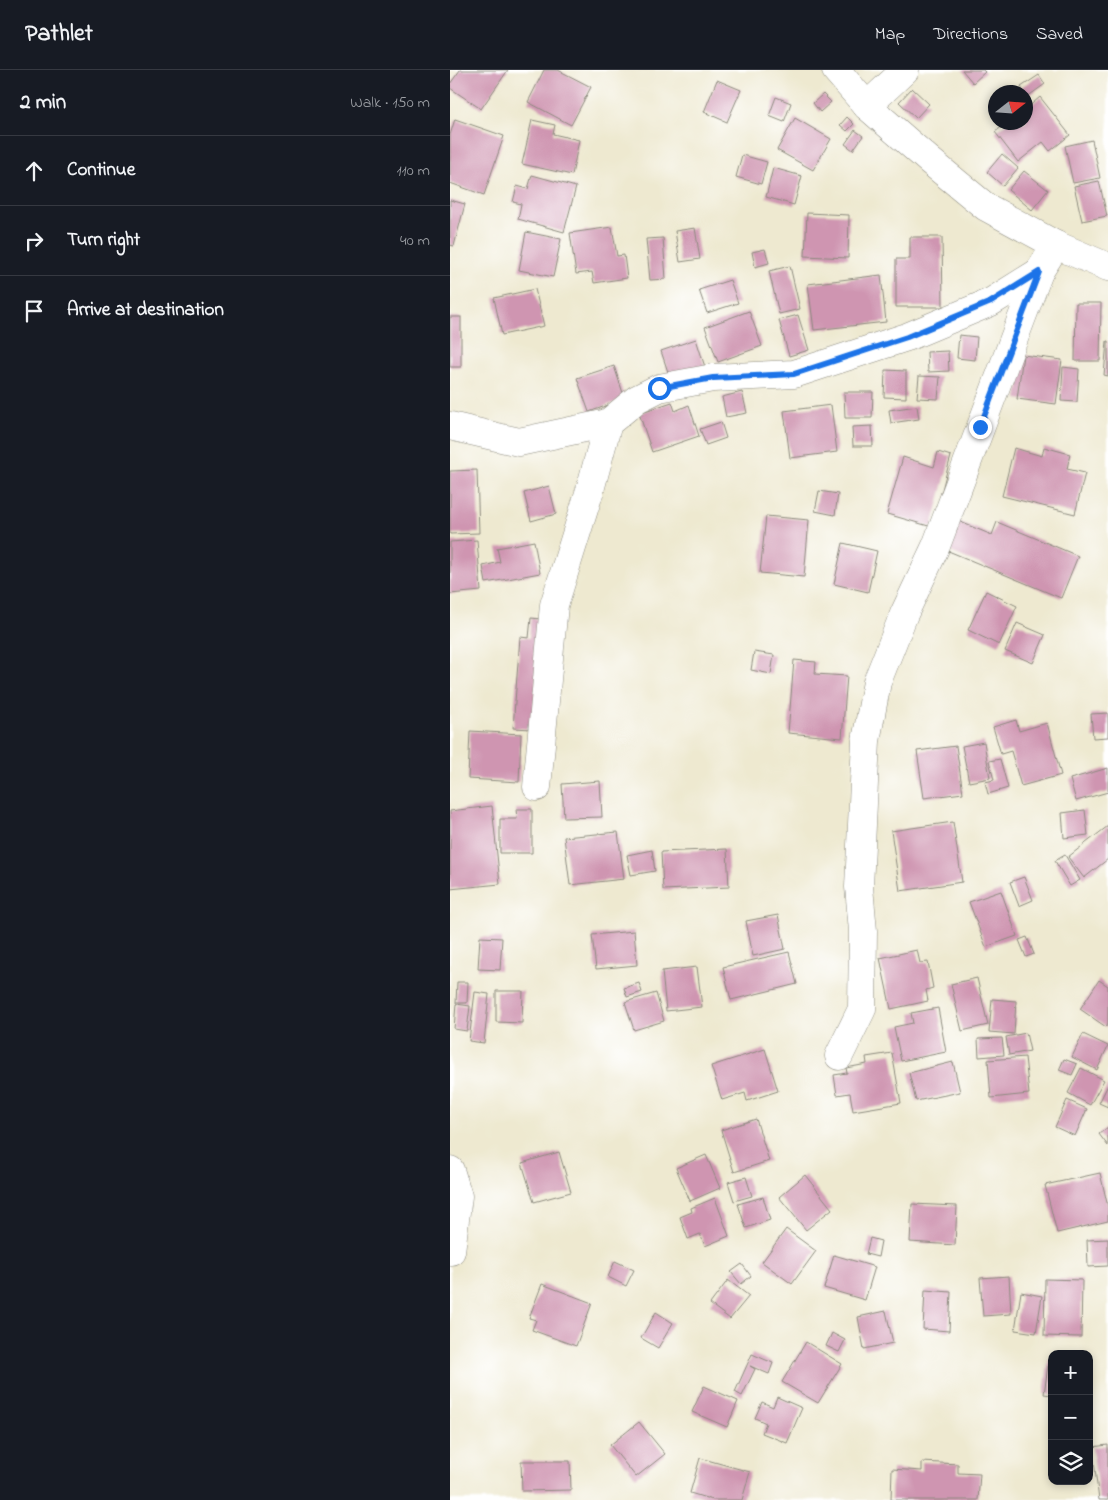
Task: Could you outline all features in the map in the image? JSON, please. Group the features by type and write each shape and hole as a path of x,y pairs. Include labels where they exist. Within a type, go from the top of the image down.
{"street":[{"path":"836,70 867,106 930,162 986,207 1056,245 1108,267"},
{"path":"867,106 906,70"},
{"path":"839,1056 862,1009 863,931 859,887 866,741 877,682 904,614 936,546 1039,272 1056,245"},
{"path":"450,426 519,442 608,424 637,399 659,388 713,378 794,374 907,337 991,302 1039,272"},
{"path":"537,787 554,605 590,490 608,424"},
{"path":"450,1170 458,1196 451,1250"}],"building":[{"path":"460,70 508,70 481,109 450,88 450,84"},
{"path":"544,70 558,70 591,87 571,125 528,102"},
{"path":"962,70 983,70 985,72 973,83"},
{"path":"1039,75 1045,84 1033,93 1033,85 1024,85"},
{"path":"717,80 741,90 727,122 704,112"},
{"path":"912,88 929,104 916,118 899,102"},
{"path":"823,94 831,102 820,112 813,103"},
{"path":"776,97 791,103 784,122 769,116"},
{"path":"1040,97 1070,135 1050,151 1043,142 1018,162 995,132 998,130 1033,130 1033,103"},
{"path":"847,117 854,124 847,131 840,125"},
{"path":"795,118 831,139 813,170 777,150"},
{"path":"455,119 504,136 484,195 450,183 450,135"},
{"path":"532,120 555,125 553,134 579,140 572,175 522,164"},
{"path":"855,130 863,136 853,150 845,144"},
{"path":"1092,140 1100,178 1073,183 1065,146"},
{"path":"1002,154 1018,168 1003,186 987,172"},
{"path":"742,155 767,162 761,184 736,177"},
{"path":"773,168 802,176 794,205 766,197"},
{"path":"1024,171 1048,190 1032,210 1008,190"},
{"path":"532,175 576,187 564,232 518,219 521,204 513,202 517,186 528,189"},
{"path":"1099,181 1107,216 1082,221 1074,186"},
{"path":"450,200 465,204 454,246 450,245"},
{"path":"807,213 849,215 848,258 805,256"},
{"path":"612,227 617,256 624,255 627,278 594,283 592,272 576,274 570,233"},
{"path":"695,228 700,259 680,262 675,231"},
{"path":"526,232 561,239 553,277 519,270"},
{"path":"910,237 942,237 943,307 896,307 896,259 910,259"},
{"path":"663,238 666,279 650,280 646,239"},
{"path":"765,249 769,263 755,267 752,252"},
{"path":"790,266 800,309 779,314 769,271"},
{"path":"881,275 886,322 814,330 808,284"},
{"path":"730,280 738,303 707,313 699,290"},
{"path":"535,289 544,326 502,335 494,298"},
{"path":"1076,303 1101,303 1100,361 1075,361"},
{"path":"749,311 762,346 718,362 705,327"},
{"path":"798,315 809,350 789,356 779,320"},
{"path":"450,317 461,317 461,367 450,367"},
{"path":"959,335 977,337 975,360 957,358"},
{"path":"696,339 705,367 670,378 661,351"},
{"path":"1108,341 1108,376 1104,375"},
{"path":"948,351 949,371 928,372 927,352"},
{"path":"1023,355 1062,360 1056,404 1017,399"},
{"path":"614,366 625,399 589,412 577,378"},
{"path":"1063,367 1079,369 1077,402 1061,401"},
{"path":"885,370 906,371 906,398 884,397"},
{"path":"919,376 940,377 938,399 917,398"},
{"path":"742,392 747,413 726,417 722,397"},
{"path":"844,392 873,392 872,418 845,418"},
{"path":"672,402 675,411 689,405 699,436 652,452 639,413"},
{"path":"831,405 837,452 790,458 784,411"},
{"path":"917,406 919,419 891,423 889,410"},
{"path":"721,422 726,438 706,445 700,429"},
{"path":"872,426 873,446 853,446 852,427"},
{"path":"1044,447 1070,454 1067,469 1085,473 1075,514 1002,496 1014,448 1042,456"},
{"path":"938,452 951,456 932,527 887,514 903,457 934,467"},
{"path":"477,470 479,533 450,534 450,471"},
{"path":"549,486 556,514 531,521 524,493"},
{"path":"819,491 838,494 835,515 815,511"},
{"path":"766,516 809,520 804,577 760,573"},
{"path":"958,521 992,535 997,522 1078,556 1061,598 946,550"},
{"path":"477,540 481,591 450,594 450,542"},
{"path":"534,541 540,573 486,583 483,566 500,562 497,548"},
{"path":"843,543 877,551 868,592 834,584"},
{"path":"986,591 1017,606 999,645 968,630"},
{"path":"531,618 541,619 533,729 513,728 520,637 529,638"},
{"path":"1017,623 1045,635 1033,663 1005,651"},
{"path":"754,652 774,655 771,674 751,670"},
{"path":"794,660 816,662 815,674 847,676 842,738 788,733"},
{"path":"1108,713 1108,737 1093,738 1091,714"},
{"path":"1016,720 1019,731 1047,723 1061,775 1021,786 1011,751 1001,754 993,727"},
{"path":"470,731 521,734 519,782 468,779"},
{"path":"984,742 990,778 969,782 962,746"},
{"path":"956,746 963,793 924,798 917,751"},
{"path":"1000,759 1008,788 988,794 985,782 994,780 989,761"},
{"path":"1108,768 1108,792 1076,801 1070,779"},
{"path":"600,781 602,817 564,818 562,784"},
{"path":"492,806 500,884 450,889 450,811"},
{"path":"516,809 532,809 532,853 500,853 500,819 517,819"},
{"path":"1085,810 1088,835 1064,838 1062,813"},
{"path":"953,822 962,882 900,891 891,831"},
{"path":"1108,826 1108,859 1084,878 1068,857"},
{"path":"618,832 624,879 570,885 564,837"},
{"path":"727,849 729,887 663,890 661,852"},
{"path":"652,850 655,871 631,875 627,855"},
{"path":"1065,855 1080,880 1070,886 1055,861"},
{"path":"1024,877 1033,900 1019,906 1010,882"},
{"path":"1001,891 1017,936 986,947 969,902"},
{"path":"778,915 785,949 753,956 746,921"},
{"path":"634,931 637,965 596,969 592,935"},
{"path":"480,937 502,938 500,970 478,969"},
{"path":"1027,937 1034,954 1026,957 1019,940"},
{"path":"917,950 920,963 928,962 933,988 926,990 928,1001 891,1009 880,958"},
{"path":"789,952 797,984 731,1000 723,967"},
{"path":"697,967 702,1007 666,1011 662,971"},
{"path":"977,978 988,1025 962,1031 951,984"},
{"path":"1099,980 1108,986 1108,1023 1106,1027 1080,1009"},
{"path":"457,982 468,982 467,1003 456,1003"},
{"path":"639,983 642,992 627,997 624,988"},
{"path":"496,991 523,991 522,1023 496,1022"},
{"path":"475,992 489,994 484,1043 469,1041"},
{"path":"656,993 664,1021 634,1030 625,1002"},
{"path":"992,999 1016,1001 1014,1034 989,1032"},
{"path":"456,1004 470,1006 467,1031 454,1029"},
{"path":"938,1008 946,1052 901,1061 894,1027 913,1023 911,1013"},
{"path":"1026,1033 1030,1051 1009,1055 1006,1037"},
{"path":"1083,1034 1108,1046 1097,1070 1072,1057"},
{"path":"1002,1038 1004,1055 979,1057 978,1039"},
{"path":"765,1049 778,1091 747,1101 745,1093 722,1100 711,1066"},
{"path":"892,1053 901,1103 853,1111 850,1093 837,1095 834,1075 847,1073 846,1068 867,1064 866,1057"},
{"path":"1025,1057 1029,1094 991,1098 988,1060"},
{"path":"1064,1059 1077,1064 1072,1075 1059,1070"},
{"path":"953,1062 960,1092 916,1101 909,1073"},
{"path":"1081,1068 1104,1080 1090,1105 1068,1093"},
{"path":"1108,1085 1108,1107 1099,1103"},
{"path":"1067,1100 1087,1109 1075,1136 1055,1127"},
{"path":"756,1119 769,1161 734,1172 721,1130"},
{"path":"1108,1127 1108,1146 1099,1134"},
{"path":"559,1152 571,1192 534,1202 522,1163"},
{"path":"706,1155 720,1188 690,1201 676,1168"},
{"path":"1100,1173 1108,1207 1108,1221 1057,1233 1045,1185"},
{"path":"805,1175 832,1209 806,1230 779,1197"},
{"path":"746,1177 752,1196 734,1201 728,1182"},
{"path":"763,1197 770,1220 746,1228 738,1204"},
{"path":"715,1198 729,1236 705,1246 700,1234 688,1239 680,1217 692,1212 691,1208"},
{"path":"912,1204 957,1206 955,1245 910,1242"},
{"path":"786,1229 816,1251 792,1284 762,1262"},
{"path":"870,1238 881,1241 878,1257 866,1254"},
{"path":"1108,1239 1108,1266 1088,1267 1087,1240"},
{"path":"834,1255 875,1267 865,1300 824,1288"},
{"path":"615,1261 634,1270 626,1286 608,1277"},
{"path":"742,1264 751,1276 741,1284 731,1272"},
{"path":"1009,1276 1011,1314 983,1316 980,1278"},
{"path":"1045,1279 1082,1280 1081,1337 1044,1336"},
{"path":"728,1280 749,1296 730,1319 710,1304"},
{"path":"542,1284 592,1303 576,1346 532,1330 536,1320 529,1318"},
{"path":"925,1290 951,1292 949,1331 923,1329"},
{"path":"1021,1292 1042,1296 1036,1333 1015,1330"},
{"path":"886,1311 893,1343 864,1349 858,1317"},
{"path":"656,1312 673,1323 658,1348 641,1338"},
{"path":"832,1333 845,1340 839,1352 826,1346"},
{"path":"806,1342 842,1364 818,1403 782,1382"},
{"path":"752,1354 773,1363 769,1374 750,1366 755,1369 742,1396 735,1392"},
{"path":"1048,1366 1048,1394 1044,1394"},
{"path":"704,1386 738,1401 727,1427 692,1412"},
{"path":"777,1397 802,1408 787,1443 762,1433 766,1423 755,1418 762,1402 773,1407"},
{"path":"639,1422 665,1454 636,1477 610,1445"},
{"path":"1108,1445 1108,1500 1099,1500 1093,1447"},
{"path":"700,1458 750,1472 742,1500 713,1500 690,1493"},
{"path":"521,1461 570,1461 571,1490 522,1491"},
{"path":"922,1462 958,1464 958,1473 980,1474 978,1500 891,1500 892,1469 922,1471"}],"route":[{"path":"659,388 713,378 794,374 907,337 991,302 1039,272 980,427"}]}
